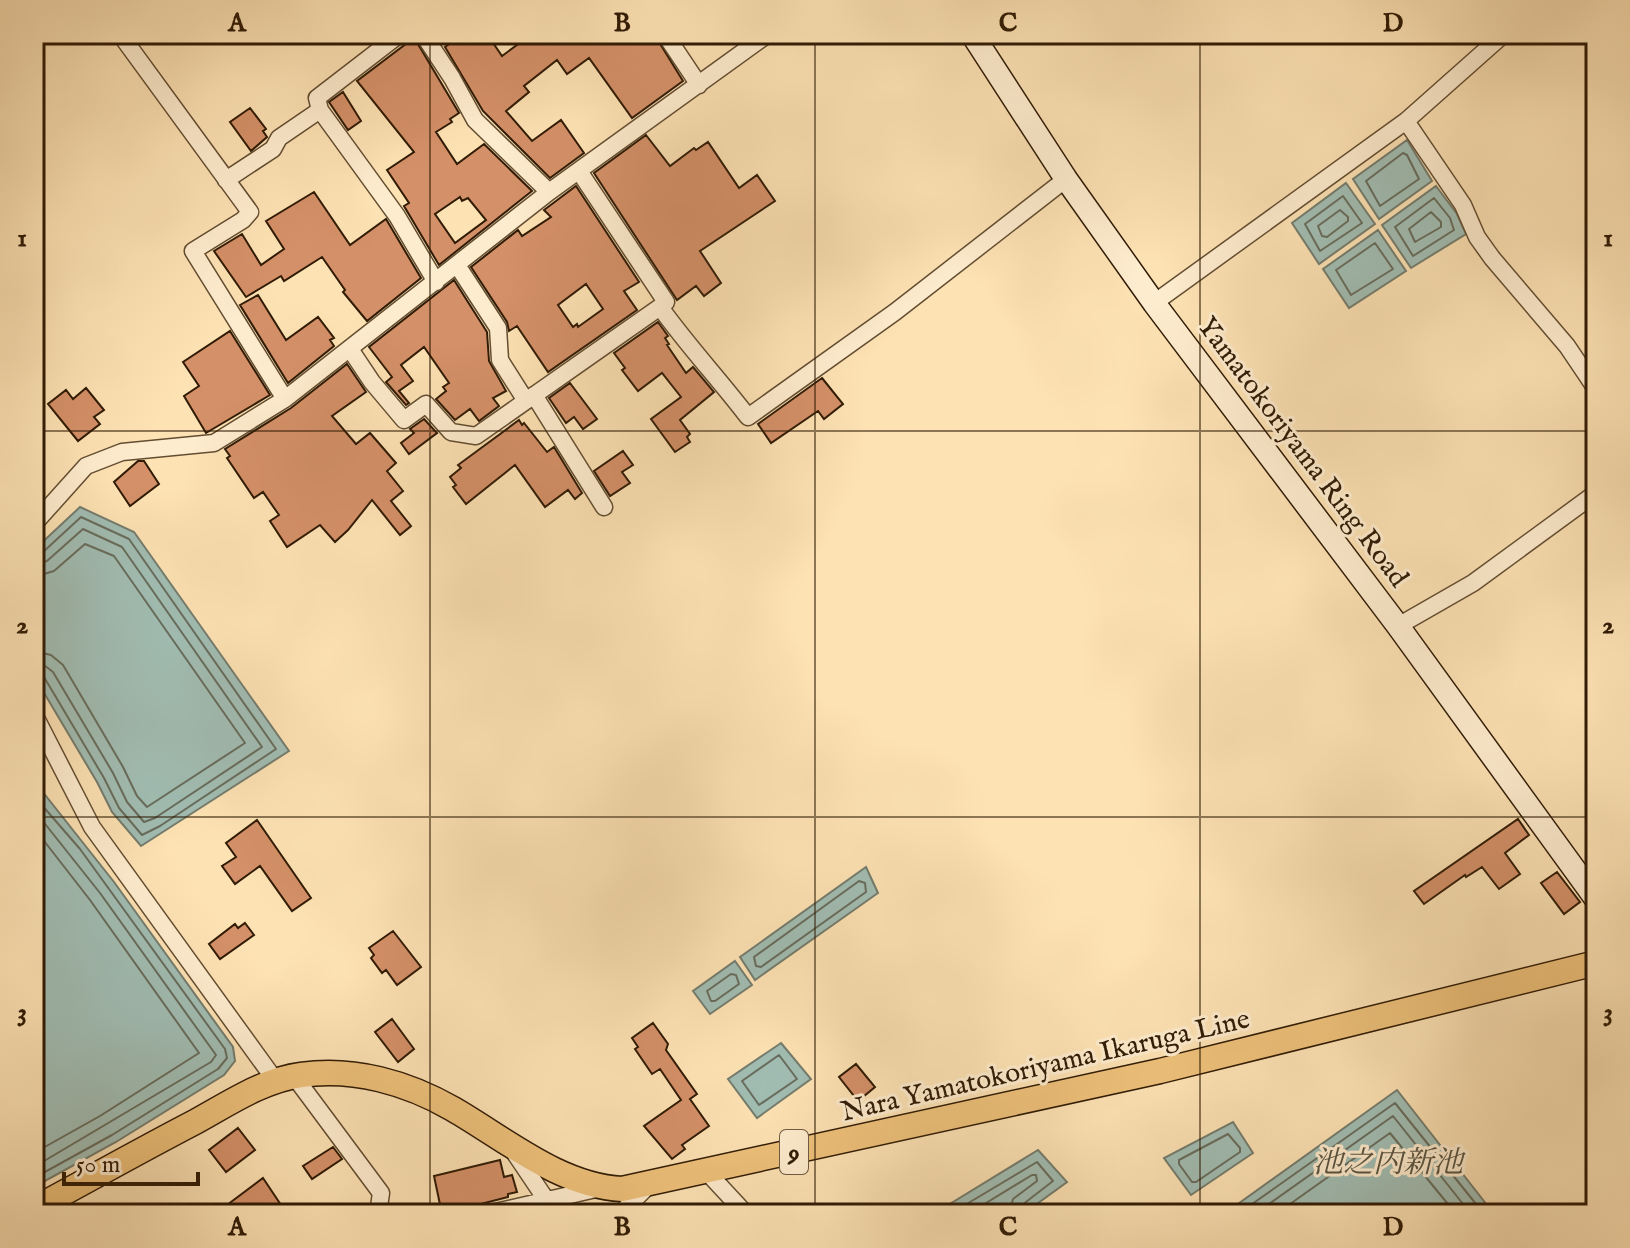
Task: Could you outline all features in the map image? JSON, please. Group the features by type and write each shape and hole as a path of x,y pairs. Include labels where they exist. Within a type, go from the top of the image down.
{"main road":[{"name":"Yamatokoriyama Ring Road","path":"972,34 1066,179 1154,303 1398,626 1596,899"},
{"name":"Nara Yamatokoriyama Ikaruga Line","path":"34,1209 284,1078 323,1073 349,1074 400,1085 450,1107 553,1168 602,1188 622,1189 1160,1071 1596,963"}],"street":[{"path":"120,34 250,212 243,220 193,251 285,399"},
{"path":"400,34 317,98 320,110 397,216 436,282"},
{"path":"423,34 475,120 549,192"},
{"path":"665,34 699,85"},
{"path":"34,524 86,466 122,452 214,443 285,399 549,192 768,34"},
{"path":"1154,303 1406,121 1504,34"},
{"path":"226,180 273,149 279,138 320,110"},
{"path":"1406,121 1456,194 1477,237 1567,346 1596,389"},
{"path":"350,349 372,382 404,420 426,404 451,432 476,436 660,307 666,302 579,171"},
{"path":"660,307 688,346 714,372 748,417 895,312 1066,179"},
{"path":"457,265 498,328 500,360 530,398 604,507"},
{"path":"1398,626 1473,583 1596,493"},
{"path":"34,714 92,827 284,1078 381,1193 379,1207 384,1214"},
{"path":"506,1140 547,1201"},
{"path":"707,1172 746,1214"},
{"path":"620,1214 652,1183"},
{"path":"487,1214 602,1188"}],"water":[{"path":"1407,140 1432,181 1379,219 1353,179"},
{"path":"1346,183 1375,224 1319,264 1292,223"},
{"path":"1436,186 1457,214 1466,234 1411,268 1382,225"},
{"path":"1378,230 1406,271 1349,308 1323,269"},
{"path":"80,507 134,532 289,751 141,846 112,812 34,676 34,550"},
{"path":"34,787 42,791 114,882 233,1047 235,1061 224,1075 116,1142 34,1187"},
{"path":"866,867 878,893 755,980 740,957"},
{"path":"735,961 752,985 710,1014 693,991"},
{"path":"781,1043 811,1079 757,1118 728,1079"},
{"name":"池之内新池","path":"1397,1090 1494,1214 1224,1214"},
{"path":"1233,1122 1253,1153 1191,1195 1164,1158"},
{"path":"1038,1150 1067,1182 1023,1214 943,1214 940,1210"}],"building":[{"path":"412,34 459,113 450,119 452,122 436,132 457,164 484,144 532,191 439,265 404,206 409,203 387,170 414,152 357,81 407,43","holes":["460,197 462,201 468,198 486,220 455,243 435,214"]},
{"path":"463,34 487,34 502,56 532,34 654,34 683,81 632,118 589,58 567,74 557,60 524,86 529,92 506,111 532,141 561,120 584,153 550,178 483,111 445,47"},
{"path":"343,92 361,121 348,130 329,102"},
{"path":"250,108 266,129 263,131 267,137 251,151 230,122"},
{"path":"646,135 670,166 694,148 696,150 708,142 739,188 757,175 775,201 700,251 721,283 704,296 696,286 677,300 594,173"},
{"path":"576,186 639,282 624,291 637,310 548,372 517,326 509,331 507,322 471,267 518,230 522,236 551,217 544,210","holes":["586,284 603,309 578,327 577,324 573,327 558,305"]},
{"path":"314,192 350,245 386,219 421,278 367,321 343,292 345,290 322,257 284,281 281,276 246,297 214,251 242,234 261,265 284,249 266,221"},
{"path":"454,280 487,332 489,361 506,391 493,398 499,406 479,421 470,409 455,420 436,399 446,391 443,387 449,383 424,347 401,365 413,381 399,391 409,403 406,405 386,382 392,377 369,347"},
{"path":"258,295 286,340 318,317 334,338 330,340 334,346 288,383 240,305"},
{"path":"658,322 668,336 665,338 667,345 686,373 693,367 714,392 680,420 690,434 687,437 690,442 675,452 651,419 681,397 662,373 638,391 614,353"},
{"path":"230,331 270,395 206,433 184,396 199,386 183,362"},
{"path":"347,364 366,392 332,416 356,444 370,433 396,463 387,471 403,491 391,501 411,526 400,535 372,500 335,542 320,525 287,547 270,521 279,515 263,492 254,498 227,458 230,456 225,449 291,408"},
{"path":"822,378 843,404 824,419 818,411 771,443 758,424"},
{"path":"570,383 597,419 583,429 574,417 566,423 549,398"},
{"path":"86,388 104,410 94,417 100,424 78,441 48,404 66,390 73,399"},
{"path":"424,419 437,433 409,454 401,443 414,433 410,429"},
{"path":"519,420 547,452 554,447 582,493 575,499 568,490 545,507 515,465 466,504 453,487 456,485 450,477 461,468 458,465"},
{"path":"623,451 633,465 622,472 630,483 610,496 594,471"},
{"path":"138,461 144,461 159,484 130,506 114,482"},
{"path":"1518,819 1529,835 1505,853 1520,874 1499,889 1482,867 1424,904 1414,891"},
{"path":"257,820 311,898 292,911 260,866 235,884 222,866 236,857 226,843"},
{"path":"1557,872 1580,902 1564,914 1541,883"},
{"path":"245,923 254,935 220,959 209,944 235,924 238,928"},
{"path":"393,931 421,967 397,985 386,970 382,973 371,958 374,955 369,948"},
{"path":"392,1019 414,1049 398,1062 375,1032"},
{"path":"653,1023 668,1044 666,1050 697,1094 690,1099 709,1126 682,1145 685,1149 672,1159 644,1126 681,1100 660,1069 652,1074 635,1049 638,1047 632,1038"},
{"path":"856,1064 875,1087 858,1101 839,1077"},
{"path":"238,1128 255,1150 226,1172 209,1150"},
{"path":"333,1147 342,1159 312,1179 303,1166"},
{"path":"500,1160 504,1177 512,1175 517,1192 442,1214 434,1176"},
{"path":"263,1178 287,1214 215,1214"}]}
